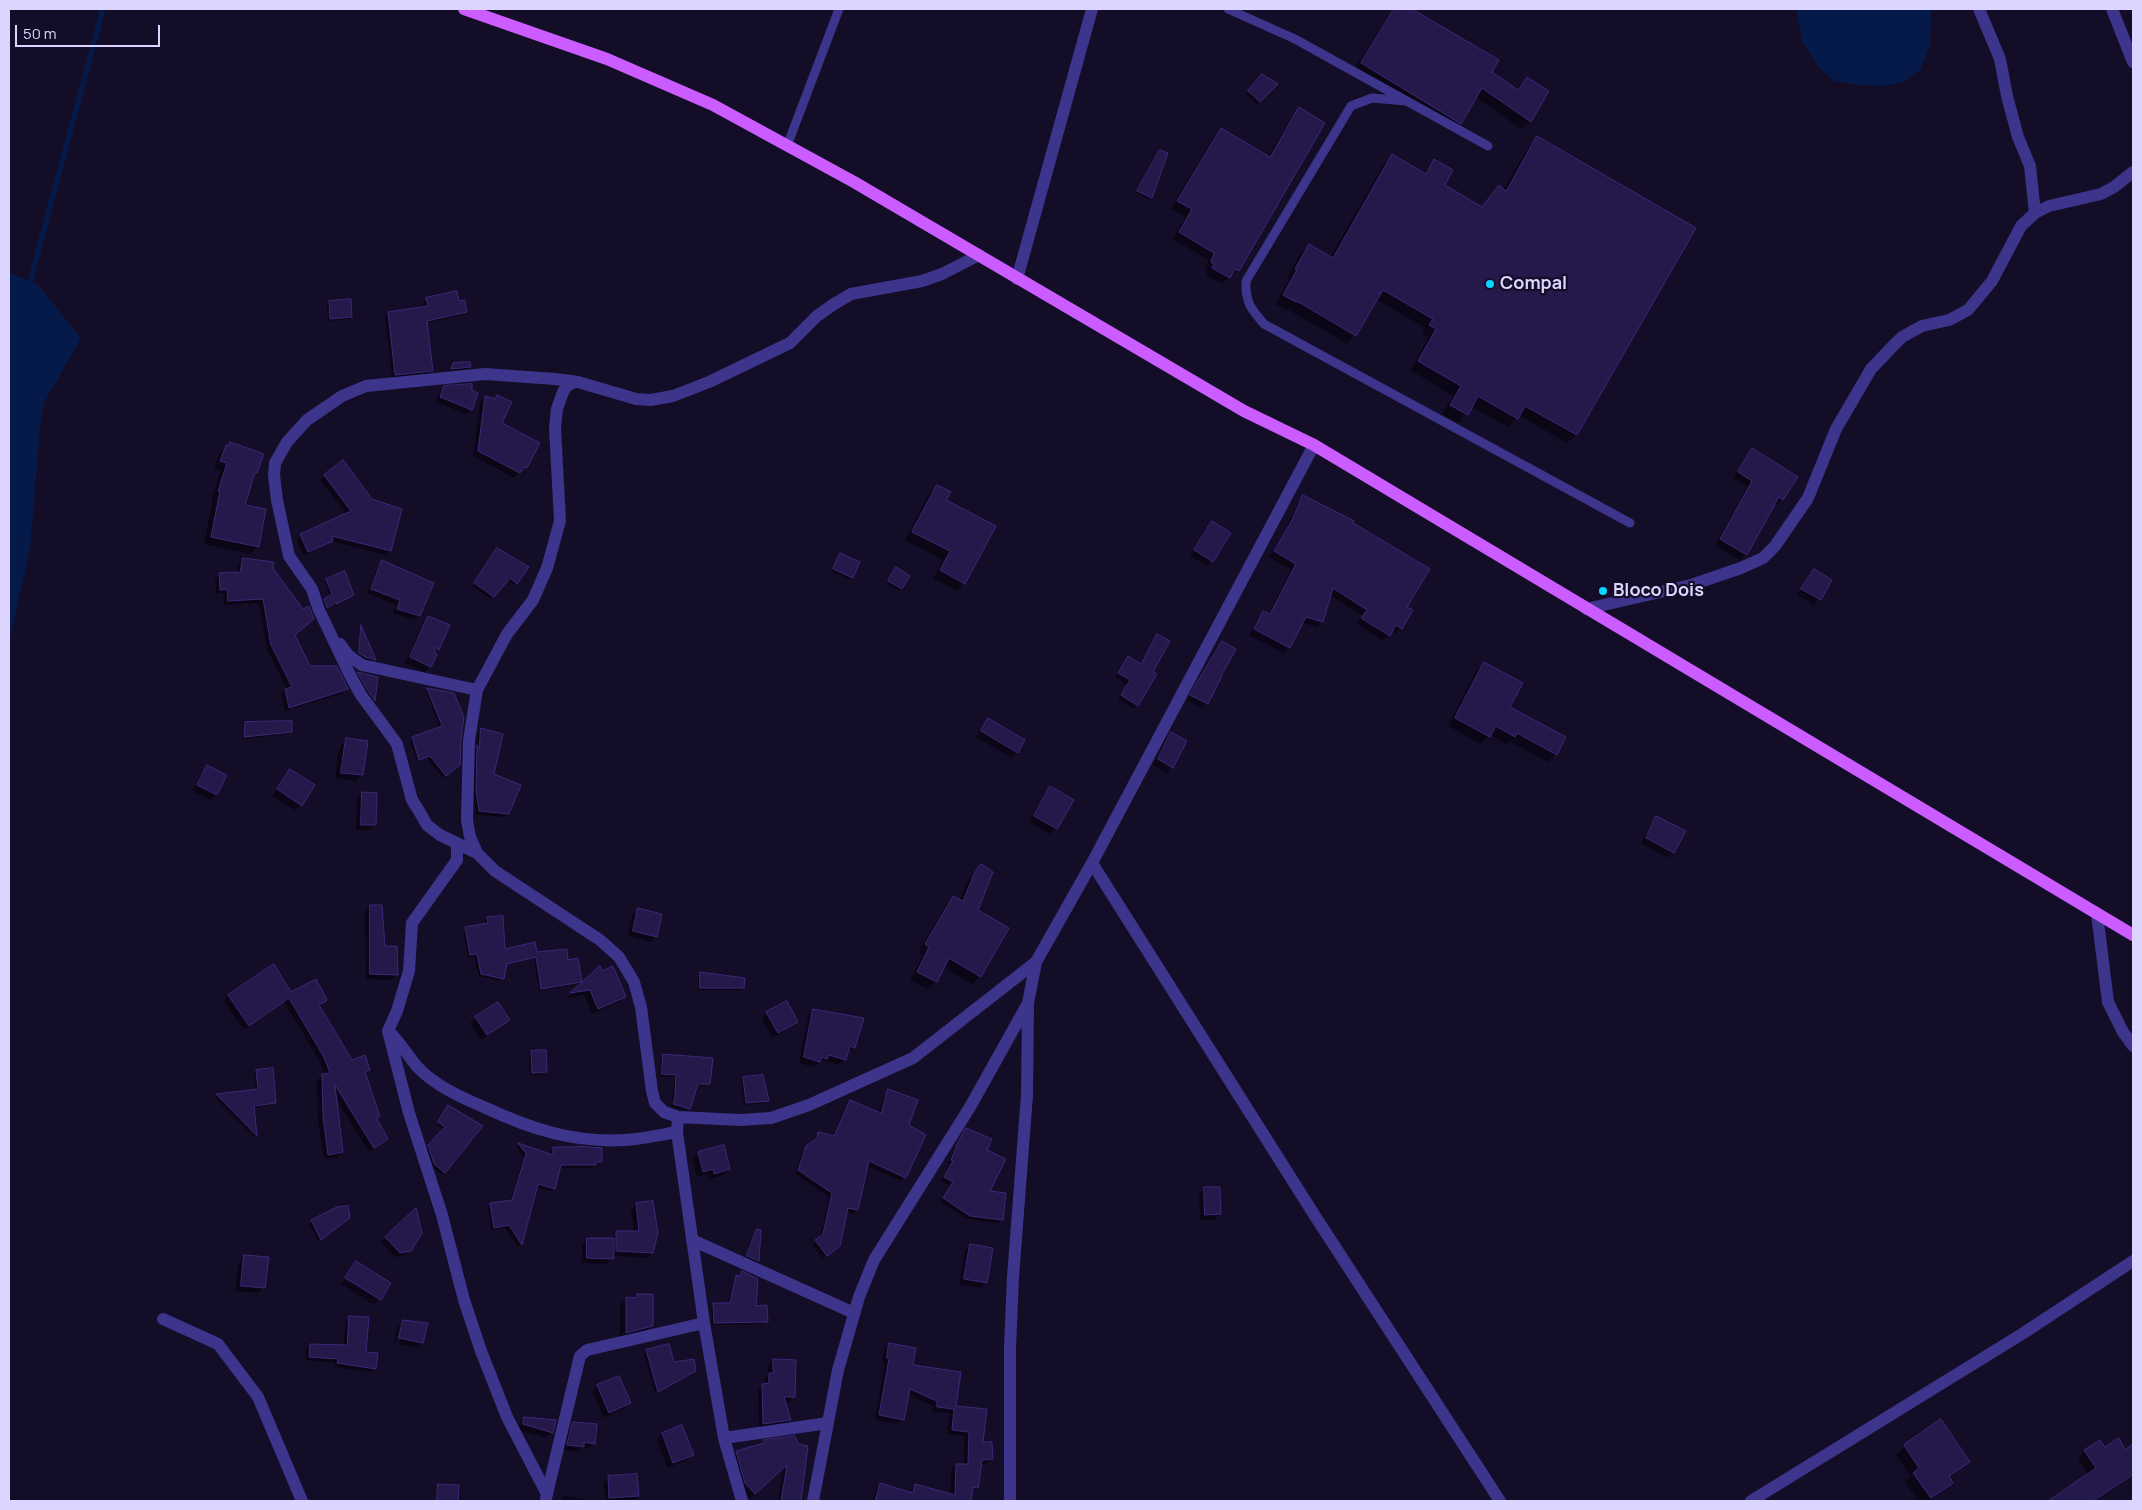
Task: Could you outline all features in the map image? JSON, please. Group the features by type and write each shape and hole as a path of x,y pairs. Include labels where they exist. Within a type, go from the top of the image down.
{"main road":[{"path":"464,9 607,59 713,105 787,146 979,255 1244,411 1314,445 2133,935"}],"street":[{"path":"1018,279 1092,9"},
{"path":"1979,9 2000,59 2007,96 2018,136 2030,166 2035,213"},
{"path":"2112,9 2133,62"},
{"path":"1586,609 1691,584 1741,568 1763,558 1775,546 1808,498 1836,429 1871,369 1902,337 1922,326 1949,320 1968,310 1992,281 2021,226 2035,213 2049,206 2101,194 2114,188 2133,172"},
{"path":"477,853 470,837 467,820 469,740 477,690 507,634 533,600 547,568 560,521 555,428 557,409 567,386 578,382 636,399 651,400 673,396 709,382 790,343 817,316 851,294 922,281 942,274 979,255"},
{"path":"572,383 555,379 485,374 366,386 342,396 307,420 287,442 276,463 274,475 284,539 289,556 312,589 329,630 361,695 397,744 412,800 427,825 440,835 477,853 496,871 600,940 619,957 634,982 641,1007 655,1103 664,1112 678,1117 740,1120 771,1118 809,1105 913,1058 1036,962"},
{"path":"1010,1501 1010,1348 1013,1277 1027,1095 1028,1003 1036,962 1092,863 1314,445"},
{"path":"329,630 350,656 362,665 477,690"},
{"path":"457,843 457,860 412,923 409,971 397,1011 388,1031 409,1113 442,1215 464,1300 507,1417 546,1498"},
{"path":"1092,863 1310,1208 1500,1501"},
{"path":"2097,914 2108,1002 2123,1032 2133,1046"},
{"path":"813,1501 838,1370 854,1313 874,1260 970,1107 1028,1003"},
{"path":"388,1031 425,1075 458,1096 534,1129 569,1137 609,1140 626,1140 677,1132"},
{"path":"678,1117 677,1132 704,1323 724,1438 742,1501"},
{"path":"692,1240 854,1313"},
{"path":"1751,1501 2022,1334 2133,1261"},
{"path":"163,1319 218,1344 258,1397 302,1501"},
{"path":"546,1498 580,1356 583,1352 704,1323"},
{"path":"724,1438 828,1423"}],"lane":[{"path":"787,146 839,9"},
{"path":"1228,9 1295,39 1488,146"},
{"path":"1406,101 1372,98 1351,106 1246,280 1246,296 1252,310 1264,324 1630,523"}],"water":[{"path":"1796,9 1931,9 1930,46 1920,70 1901,83 1881,86 1834,81 1818,66 1802,41"},
{"path":"9,272 39,286 81,338 44,403 41,418 30,548 9,644"}],"building":[{"path":"1394,9 1412,9 1499,60 1492,72 1518,90 1527,77 1549,91 1531,122 1482,88 1461,124 1361,63"},
{"path":"1262,74 1278,84 1260,102 1248,91"},
{"path":"1299,107 1325,123 1239,271 1235,269 1230,278 1212,268 1214,264 1211,262 1214,253 1179,232 1192,209 1177,201 1221,128 1270,157"},
{"name":"Compal","path":"1537,136 1696,228 1577,435 1525,406 1518,419 1478,396 1468,415 1450,405 1461,386 1418,361 1436,329 1429,325 1433,319 1383,290 1356,336 1297,301 1283,295 1309,244 1333,258 1392,154 1426,174 1434,159 1453,170 1445,185 1482,207 1499,185 1506,191"},
{"path":"1160,150 1168,153 1152,198 1137,191"},
{"path":"457,291 459,301 465,300 467,312 427,321 433,371 395,375 388,312 428,306 426,298"},
{"path":"351,299 352,317 330,319 329,301"},
{"path":"470,362 471,367 451,369 453,363"},
{"path":"472,384 472,390 478,393 472,410 440,397 444,386"},
{"path":"497,395 512,402 502,423 540,443 527,468 524,467 520,473 478,451 485,396 495,399"},
{"path":"230,442 264,454 257,473 255,472 245,505 266,509 259,547 211,537 220,491 218,491 227,463 220,461 226,445 228,446"},
{"path":"1752,448 1798,477 1783,500 1779,497 1747,555 1720,539 1752,481 1738,472"},
{"path":"343,460 372,499 402,509 391,551 332,536 333,541 308,552 300,534 351,511 324,475"},
{"path":"937,485 951,492 946,500 996,526 965,584 940,570 950,551 912,532"},
{"path":"1303,495 1354,521 1353,523 1430,569 1407,607 1413,610 1402,629 1396,625 1390,636 1361,618 1367,610 1333,588 1323,622 1306,617 1290,648 1254,629 1263,611 1270,614 1296,564 1274,551 1292,520"},
{"path":"1212,521 1231,533 1213,562 1194,550"},
{"path":"497,548 529,567 517,584 510,578 494,597 474,583"},
{"path":"840,553 860,562 853,578 833,569"},
{"path":"243,558 274,562 273,568 303,609 309,606 314,619 295,635 310,666 337,666 348,689 289,708 285,689 292,687 271,645 263,599 228,601 227,589 220,590 219,573 240,572"},
{"path":"382,560 434,583 420,616 397,609 400,600 371,589"},
{"path":"896,567 910,576 902,589 888,581"},
{"path":"1814,569 1832,580 1821,600 1801,589"},
{"path":"345,571 354,595 336,604 336,602 327,608 324,599 332,594 326,579"},
{"path":"428,616 450,625 439,650 433,647 437,655 431,667 410,657"},
{"path":"361,625 376,660 359,653"},
{"path":"1157,634 1170,641 1153,672 1157,674 1138,706 1121,695 1130,680 1118,673 1128,656 1141,664"},
{"path":"1222,641 1236,649 1208,704 1190,695"},
{"path":"1484,662 1523,683 1510,707 1566,737 1557,755 1517,733 1515,737 1496,726 1490,737 1455,718"},
{"path":"357,672 378,677 375,701 368,691"},
{"path":"427,688 454,693 464,717 460,765 446,776 430,756 419,760 412,737 442,726"},
{"path":"988,718 1025,740 1018,753 981,731"},
{"path":"292,721 292,732 244,737 245,722"},
{"path":"481,728 503,734 494,774 521,785 509,814 479,811 476,790 477,745 479,749"},
{"path":"1171,732 1187,741 1173,768 1158,759"},
{"path":"346,738 368,741 363,775 341,773"},
{"path":"207,765 227,775 217,795 197,785"},
{"path":"290,769 315,785 302,806 277,789"},
{"path":"1050,786 1074,800 1057,829 1034,816"},
{"path":"362,792 377,793 376,825 361,825"},
{"path":"1656,816 1686,831 1674,853 1646,838"},
{"path":"981,864 993,872 978,910 1009,928 981,977 949,958 937,982 917,972 929,947 925,944 953,896 963,901 975,872"},
{"path":"370,905 382,905 385,946 397,946 398,975 370,974"},
{"path":"638,908 662,914 657,937 633,931"},
{"path":"503,916 505,949 535,942 537,952 567,949 568,960 578,958 582,982 541,989 536,957 507,964 504,979 481,974 477,954 470,955 465,927 488,923 487,917"},
{"path":"274,964 291,992 316,979 327,1000 319,1005 352,1060 365,1055 370,1070 365,1072 380,1117 376,1117 388,1139 374,1148 335,1085 343,1152 328,1155 323,1116 322,1074 330,1073 324,1057 289,998 249,1026 228,995"},
{"path":"600,966 602,971 613,966 626,997 598,1009 590,990 570,993"},
{"path":"700,972 745,978 744,988 700,988"},
{"path":"787,1001 798,1022 778,1033 766,1012"},
{"path":"498,1002 510,1020 487,1035 475,1017"},
{"path":"813,1009 864,1018 855,1048 850,1046 846,1060 829,1055 827,1059 822,1057 820,1062 804,1057"},
{"path":"546,1050 547,1072 532,1073 531,1051"},
{"path":"663,1054 713,1058 710,1084 698,1084 690,1109 673,1104 676,1075 662,1074"},
{"path":"273,1068 276,1103 254,1106 257,1136 216,1094 258,1089 256,1070"},
{"path":"763,1075 769,1101 746,1103 743,1077"},
{"path":"888,1089 918,1100 909,1125 926,1135 906,1178 869,1161 858,1210 848,1208 840,1246 827,1256 815,1240 823,1234 832,1193 798,1170 806,1146 817,1138 818,1132 834,1136 850,1100 881,1113"},
{"path":"448,1105 483,1126 445,1173 434,1164 428,1145 445,1127 438,1122"},
{"path":"966,1128 992,1139 987,1150 1006,1159 990,1191 1006,1193 1003,1220 970,1216 943,1198 953,1182 944,1177 953,1161 951,1160 958,1142"},
{"path":"518,1143 553,1155 553,1147 602,1148 602,1162 596,1162 596,1165 561,1165 555,1189 538,1184 522,1245 509,1225 494,1228 490,1203 512,1200 526,1154"},
{"path":"724,1145 730,1169 714,1174 713,1169 703,1172 698,1152"},
{"path":"1204,1187 1220,1187 1221,1214 1205,1215"},
{"path":"653,1201 658,1233 653,1253 616,1251 616,1231 639,1231 636,1203"},
{"path":"348,1206 350,1218 321,1240 311,1220 337,1207"},
{"path":"416,1208 422,1233 411,1251 400,1253 385,1237"},
{"path":"757,1229 761,1230 759,1261 747,1256"},
{"path":"587,1238 614,1238 614,1259 587,1258"},
{"path":"970,1244 993,1248 987,1283 964,1279"},
{"path":"244,1255 269,1257 265,1288 241,1286"},
{"path":"356,1261 391,1283 381,1300 345,1278"},
{"path":"742,1271 758,1279 756,1306 767,1305 768,1322 714,1323 713,1303 730,1303 736,1275 740,1276"},
{"path":"637,1294 653,1294 653,1326 626,1333 626,1297 637,1298"},
{"path":"349,1316 369,1317 366,1352 378,1353 376,1369 337,1363 338,1359 309,1357 310,1344 347,1345"},
{"path":"403,1320 428,1323 423,1343 399,1338"},
{"path":"889,1343 916,1348 913,1365 961,1372 956,1406 987,1409 983,1442 992,1442 993,1459 982,1460 978,1488 973,1487 971,1501 875,1501 880,1483 913,1493 915,1484 955,1495 956,1464 968,1464 969,1432 952,1430 954,1409 937,1407 937,1401 910,1389 904,1420 879,1415 889,1359 887,1358"},
{"path":"669,1344 674,1362 694,1359 696,1371 658,1392 646,1350"},
{"path":"773,1359 796,1360 795,1397 784,1397 791,1420 763,1424 762,1384 769,1383 769,1373 773,1373"},
{"path":"619,1376 631,1403 609,1413 597,1385"},
{"path":"524,1417 556,1420 553,1433 523,1424"},
{"path":"1941,1419 1970,1462 1949,1476 1953,1483 1931,1498 1913,1473 1919,1468 1904,1445"},
{"path":"573,1422 597,1424 595,1444 584,1442 584,1447 567,1445"},
{"path":"682,1425 694,1455 673,1463 662,1433"},
{"path":"795,1436 798,1444 808,1446 801,1501 781,1501 787,1465 755,1494 745,1483 736,1451 764,1443 764,1440"},
{"path":"2119,1438 2125,1450 2133,1444 2133,1475 2093,1501 2048,1501 2096,1468 2084,1450 2100,1440 2105,1447"},
{"path":"637,1474 639,1496 609,1498 608,1476"},
{"path":"438,1484 459,1485 458,1501 437,1501"}],"waterway":[{"path":"28,289 103,9"}],"place":[{"name":"Compal","path":"1490,284"},
{"name":"Bloco Dois","path":"1603,591"}]}
